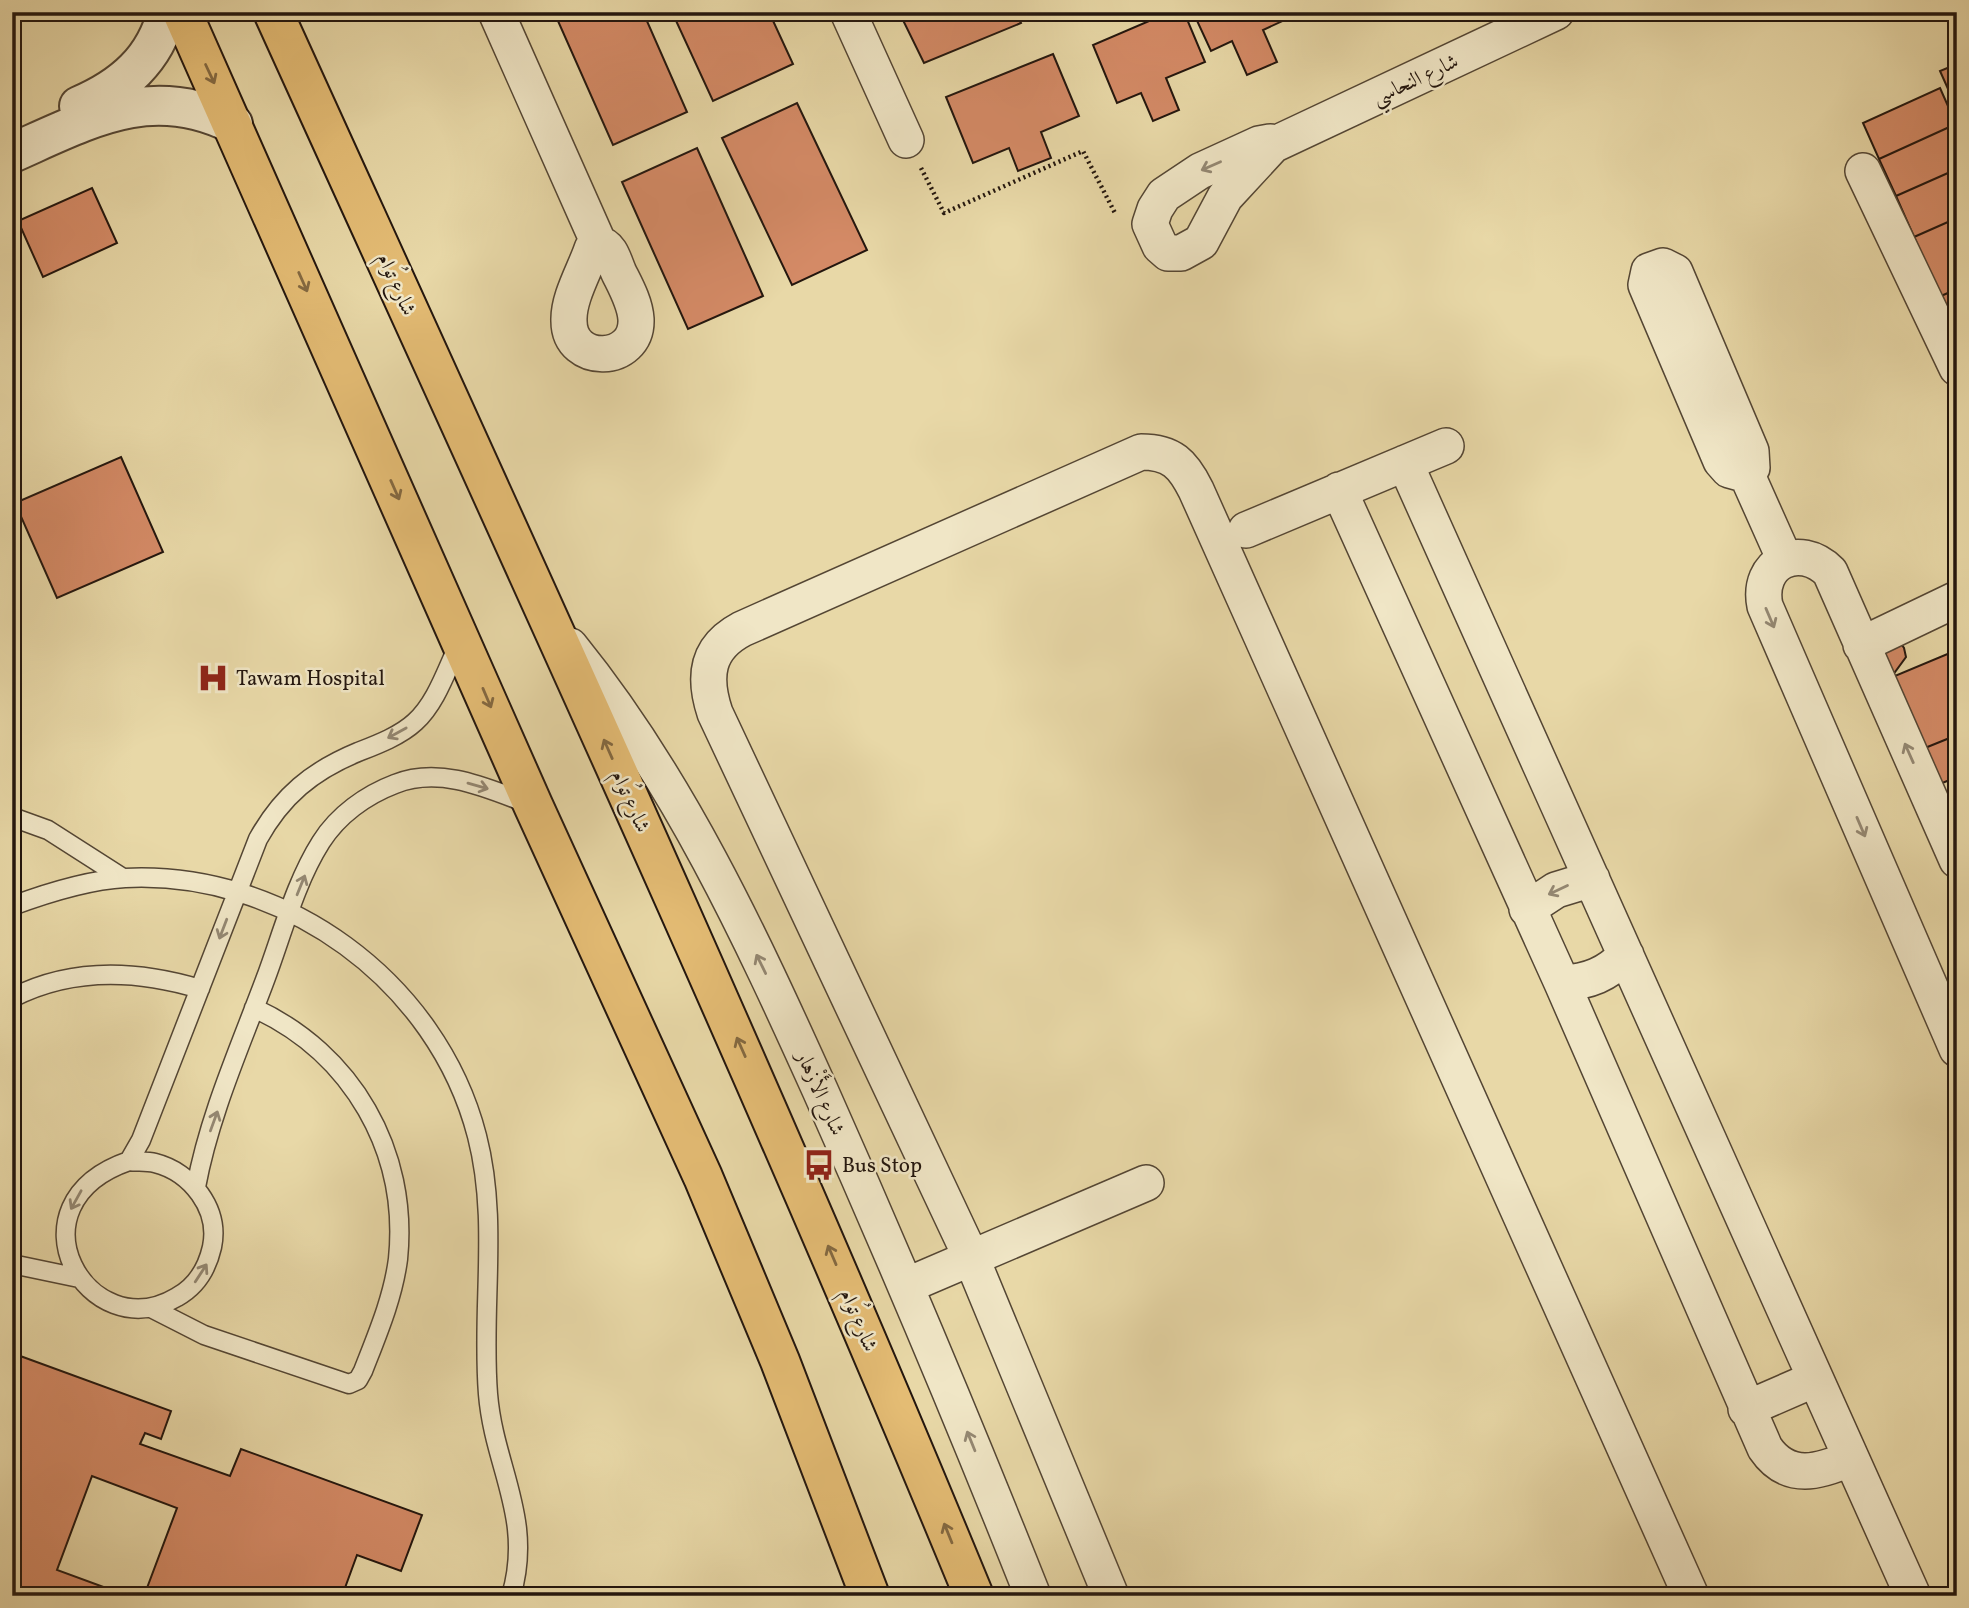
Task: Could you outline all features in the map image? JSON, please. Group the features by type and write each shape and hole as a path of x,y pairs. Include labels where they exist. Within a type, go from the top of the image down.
{"main road":[{"path":"182,12 533,805 703,1177 870,1596"},
{"name":"شارع تُوام","path":"273,12 787,1151 974,1596"}],"street":[{"path":"12,133 98,98 120,85 147,58 167,12"},
{"path":"496,12 598,244"},
{"path":"848,12 905,139"},
{"name":"شارع النحاسي","path":"1273,145 1270,142 1259,144 1180,182 1164,195 1155,209 1150,225 1154,238 1168,253 1192,250 1201,242 1225,197 1273,145 1556,12"},
{"path":"12,153 106,114 133,106 174,105 205,112 233,124"},
{"path":"1863,171 1957,368"},
{"path":"1663,265 1675,272 1751,450 1752,468 1747,475 1729,470 1721,461 1646,285 1649,271 1656,267 1663,265"},
{"path":"1246,530 1446,446"},
{"path":"1111,1596 971,1257 715,713 707,682 709,662 734,633 1142,452 1170,455 1181,464 1196,490 1691,1596"},
{"path":"1405,463 1913,1596"},
{"path":"1747,475 1785,560"},
{"path":"1339,490 1562,983 1746,1409 1772,1459 1797,1472 1811,1472 1851,1458"},
{"path":"1957,860 1830,572 1812,559 1785,560 1769,573 1764,583 1765,606 1957,1049"},
{"path":"1861,645 1957,599"},
{"name":"شارع الأَزْهار","path":"550,622 629,724 697,834 795,1036 908,1285 1033,1596"},
{"path":"1527,909 1556,890 1592,879"},
{"path":"1562,983 1580,982 1597,976 1626,955"},
{"path":"908,1285 1146,1184"},
{"path":"1746,1409 1815,1379"},
{"path":"850,1596 852,1546"}],"lane":[{"path":"129,1161 161,1093 258,839 283,801 315,772 414,724 428,708 461,639"},
{"path":"196,1187 210,1131 290,912 312,860 335,824 368,797 397,783 424,777 449,778 481,786 533,805"},
{"path":"12,817 48,830 124,878"},
{"path":"12,906 78,886 124,878 196,883 238,891 290,912 334,936 397,990 445,1057 477,1134 490,1216 485,1328 488,1398 518,1524 520,1549 511,1596"},
{"path":"12,998 71,977 114,973 172,980 200,989"},
{"path":"150,1308 170,1302 186,1292 200,1278 209,1260 213,1222 196,1187 177,1171 154,1162 129,1161 105,1170 85,1185 71,1206 65,1230 68,1255 79,1278 97,1294 118,1305 150,1308 204,1335 349,1384 358,1380 363,1371 391,1297 398,1260 399,1221 394,1183 384,1146 368,1111 347,1078 321,1050 281,1020 254,1008"},
{"path":"12,1264 79,1278"}],"path":[{"path":"905,139 944,213 1083,151 1119,222 1133,230 1150,225"}],"building":[{"path":"554,12 643,12 687,112 613,145"},
{"path":"672,12 769,12 793,64 713,101"},
{"path":"899,12 1016,12 1021,23 924,63"},
{"path":"1170,12 1184,12 1205,62 1166,78 1179,110 1153,121 1141,93 1117,103 1093,45"},
{"path":"1193,12 1302,12 1263,30 1277,62 1247,75 1232,41 1211,51"},
{"path":"1053,54 1079,116 1041,132 1051,158 1018,171 1009,148 973,163 946,97"},
{"path":"1957,64 1957,109 1940,71"},
{"path":"1940,88 1956,124 1879,159 1863,123"},
{"path":"797,103 867,250 792,285 722,138"},
{"path":"1956,124 1957,169 1896,196 1879,159"},
{"path":"697,148 763,296 688,329 622,182"},
{"path":"1957,169 1957,218 1914,237 1896,196"},
{"path":"92,188 117,243 43,277 18,221"},
{"path":"1957,218 1957,289 1941,296 1914,237"},
{"path":"1957,289 1957,331 1941,296"},
{"path":"121,457 163,552 57,598 15,503"},
{"path":"1881,639 1899,641 1904,648 1906,657 1895,672 1886,673"},
{"path":"1957,650 1957,735 1920,750 1890,678"},
{"path":"1957,735 1957,777 1935,786 1920,750"},
{"path":"12,1353 171,1411 161,1439 145,1433 140,1444 230,1476 241,1449 422,1515 401,1571 357,1555 342,1596 144,1596 177,1508 92,1476 57,1570 128,1596 12,1596"}],"place":[{"name":"Tawam Hospital","path":"213,678"},
{"name":"Bus Stop","path":"819,1165"}]}
